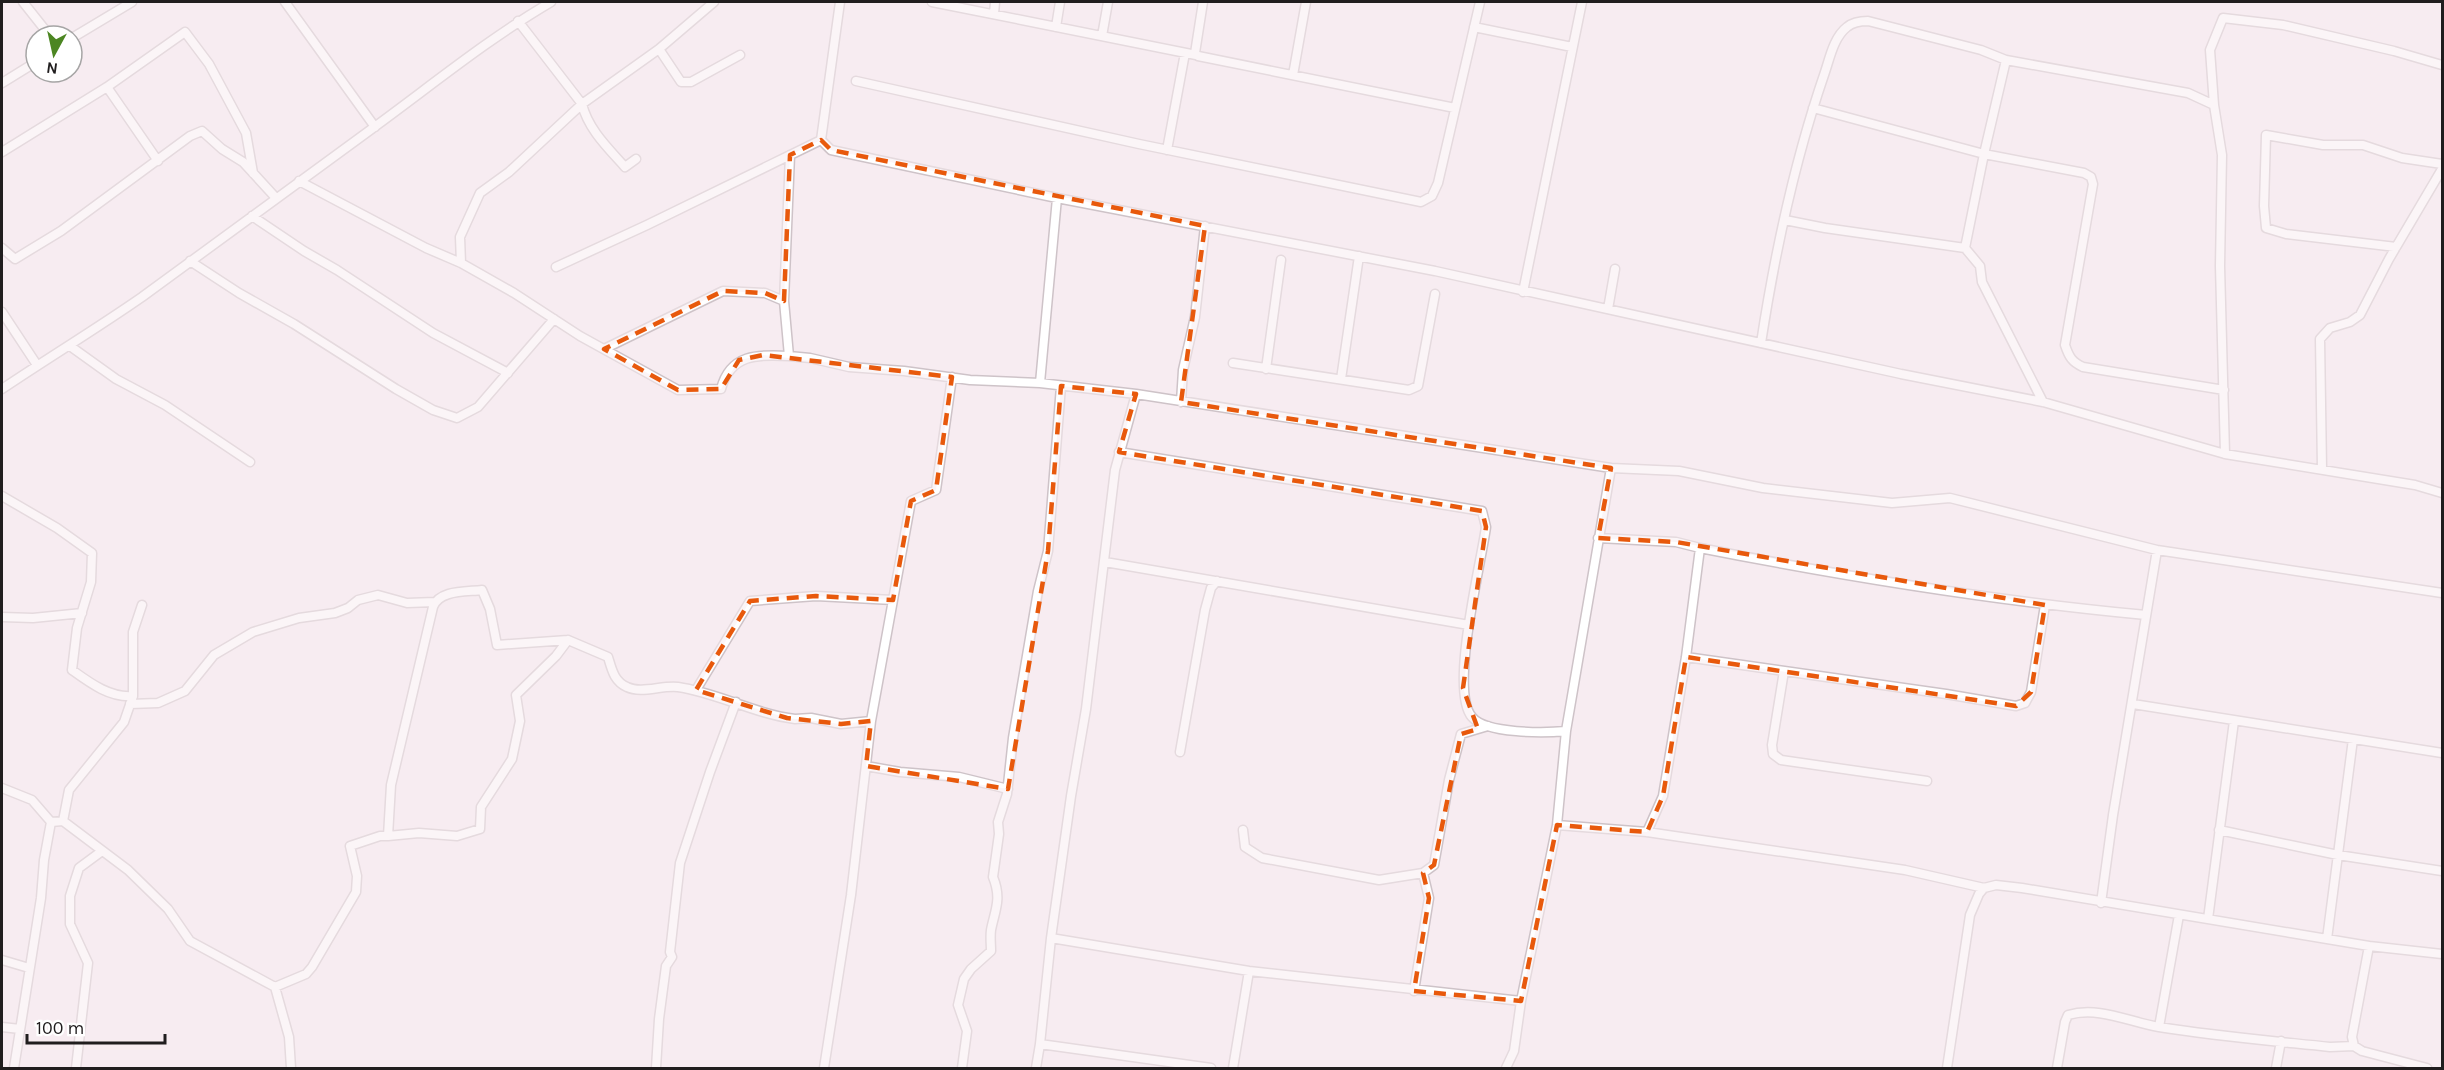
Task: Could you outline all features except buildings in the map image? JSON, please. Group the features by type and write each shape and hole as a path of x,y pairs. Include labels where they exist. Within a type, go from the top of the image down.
{"street":[{"path":"23,2 40,24"},
{"path":"84,31 132,2"},
{"path":"285,2 375,127"},
{"path":"2,389 70,346 375,127 441,75 518,21 551,2"},
{"path":"461,263 460,237 480,193 509,172 582,104 659,49 714,2"},
{"path":"821,140 840,2"},
{"path":"932,2 1455,108"},
{"path":"993,14 995,2"},
{"path":"1056,27 1060,2"},
{"path":"1102,36 1107,2"},
{"path":"1196,55 1203,2"},
{"path":"1293,75 1306,2"},
{"path":"856,81 1167,150 1421,202 1432,196 1438,183 1480,2"},
{"path":"1523,292 1582,2"},
{"path":"2225,454 2220,266 2222,155 2214,105 2210,50 2223,18 2283,25 2394,51 2442,65"},
{"path":"518,21 582,104 585,116 603,142 625,167 636,159"},
{"path":"1761,343 1785,220 1813,108 1836,40 1846,27 1868,21 1981,50 2006,60 2188,93 2214,105"},
{"path":"1474,27 1572,46"},
{"path":"2,152 107,87 184,32 209,64 246,133 253,173"},
{"path":"659,49 681,82 691,82 740,55"},
{"path":"1167,150 1185,53"},
{"path":"1965,248 2006,60"},
{"path":"2,83 24,69"},
{"path":"107,87 158,161"},
{"path":"1813,108 1984,154 2084,172 2091,177 2093,184 2065,345 2073,362 2083,368 2103,372 2224,390"},
{"path":"2,248 15,259 61,231 142,169 158,161 190,136 202,131 222,149 243,162 276,198"},
{"path":"2396,247 2286,234 2266,228 2264,206 2266,135 2323,145 2363,145 2402,159 2442,164"},
{"path":"556,267 821,140"},
{"path":"821,140 831,150 1057,198 1359,256 2043,402 2225,454 2415,485 2442,493"},
{"path":"789,357 784,301 790,155"},
{"path":"2322,469 2320,339 2330,328 2350,322 2360,315 2442,168"},
{"path":"299,181 426,248 461,263 604,349 678,390 722,389 724,379 739,360 764,355 810,358 849,367 904,370 952,377 1136,394 1611,468 1679,471 1763,488 1892,503 1950,498 2157,550 2442,593"},
{"path":"1040,384 1057,198"},
{"path":"252,216 433,333 508,373"},
{"path":"1785,220 1965,248 1980,266 1982,282 2043,402"},
{"path":"1181,402 1183,370 1195,317 1205,226"},
{"path":"1341,379 1359,256"},
{"path":"1266,369 1281,260"},
{"path":"190,261 396,389 433,410 457,418 478,407 554,319"},
{"path":"1608,309 1615,269"},
{"path":"604,349 723,291 765,293 784,301"},
{"path":"1233,363 1409,390 1418,386 1435,294"},
{"path":"2,312 38,365"},
{"path":"70,346 116,379 165,405 249,462"},
{"path":"824,1068 851,895 871,721 910,501 936,490 952,377"},
{"path":"962,1068 967,1032 958,1005 964,979 971,969 991,951 991,931 998,908 996,884 993,877 999,834 998,822 1008,789 1013,738 1038,591 1048,551 1061,386"},
{"path":"1036,1068 1051,938 1086,709 1115,470 1136,394"},
{"path":"1119,452 1482,511 1486,527 1469,625 1462,688 1466,708 1473,719 1489,726 1532,734 1566,731"},
{"path":"1506,1068 1514,1051 1521,1001 1557,825 1566,731 1611,468"},
{"path":"2,496 57,528 92,553 91,582 77,628 72,670 88,682 119,697 158,703 185,691 214,655 253,632 299,618 335,613 348,608 358,600 378,594 391,596 407,603 435,602"},
{"path":"1598,538 1676,542 1778,563 2045,605 2145,615"},
{"path":"1647,832 1663,796 1686,657 1700,548"},
{"path":"2101,903 2113,815 2157,550"},
{"path":"1105,562 1469,625"},
{"path":"1180,752 1205,610 1211,588 1217,581"},
{"path":"388,836 391,785 435,602 441,596 482,590 490,609 497,645 568,640 608,657 615,678 628,688 637,690 673,686 696,690 795,719 811,718 841,724 871,721"},
{"path":"696,690 750,601 816,596 893,600"},
{"path":"63,821 69,790 124,722 132,700 133,632 142,605"},
{"path":"1686,657 2016,706 2025,703 2031,692 2045,605"},
{"path":"2,617 33,618 82,613"},
{"path":"275,987 306,974 312,967 356,892 357,876 350,846 380,836 419,832 457,836 480,828 481,807 512,759 520,721 516,695 556,656 568,640"},
{"path":"1784,671 1772,745 1773,754 1781,760 1927,781"},
{"path":"656,1068 666,966 672,957 670,952 680,863 736,702"},
{"path":"2133,704 2442,753"},
{"path":"2208,919 2234,721"},
{"path":"1243,830 1245,847 1262,858 1379,880 1423,873 1434,865 1449,780 1461,734 1489,726"},
{"path":"2327,939 2353,739"},
{"path":"866,766 900,772 958,777 1008,789"},
{"path":"2,788 32,800 51,822"},
{"path":"51,822 63,821 128,870 168,909 190,941 275,987 289,1037 291,1068"},
{"path":"14,1068 51,822"},
{"path":"1557,825 1647,832 1905,870 1984,888 1996,885 2022,888 2369,946 2442,954"},
{"path":"2219,830 2338,855 2442,871"},
{"path":"76,1068 88,963 70,924 70,896 79,868 102,850"},
{"path":"1414,991 1429,898 1423,873"},
{"path":"1947,1068 1970,915 1984,888"},
{"path":"2158,1027 2179,915"},
{"path":"1051,938 1249,971 1521,1001"},
{"path":"2354,1046 2352,1037 2369,946"},
{"path":"2,960 29,968"},
{"path":"1233,1068 1249,971"},
{"path":"2057,1068 2068,1015 2093,1011 2158,1027 2330,1047 2354,1046 2362,1051 2427,1068"},
{"path":"2,1027 20,1029"},
{"path":"2276,1068 2281,1041"},
{"path":"1040,1044 1211,1068"}],"highlighted area":[{"path":"821,140 831,150 1205,226 1181,402 1611,468 1598,538 1676,542 2045,605 2031,692 2016,706 1686,657 1663,796 1647,832 1557,825 1521,1001 1414,991 1429,898 1423,873 1434,865 1461,734 1478,729 1463,688 1486,527 1482,511 1119,452 1136,394 1061,386 1048,551 1008,789 866,766 871,721 841,724 787,718 696,690 750,601 816,596 893,600 911,501 936,490 952,377 763,355 739,360 721,389 678,390 604,349 723,291 765,293 784,301 790,155"}]}
